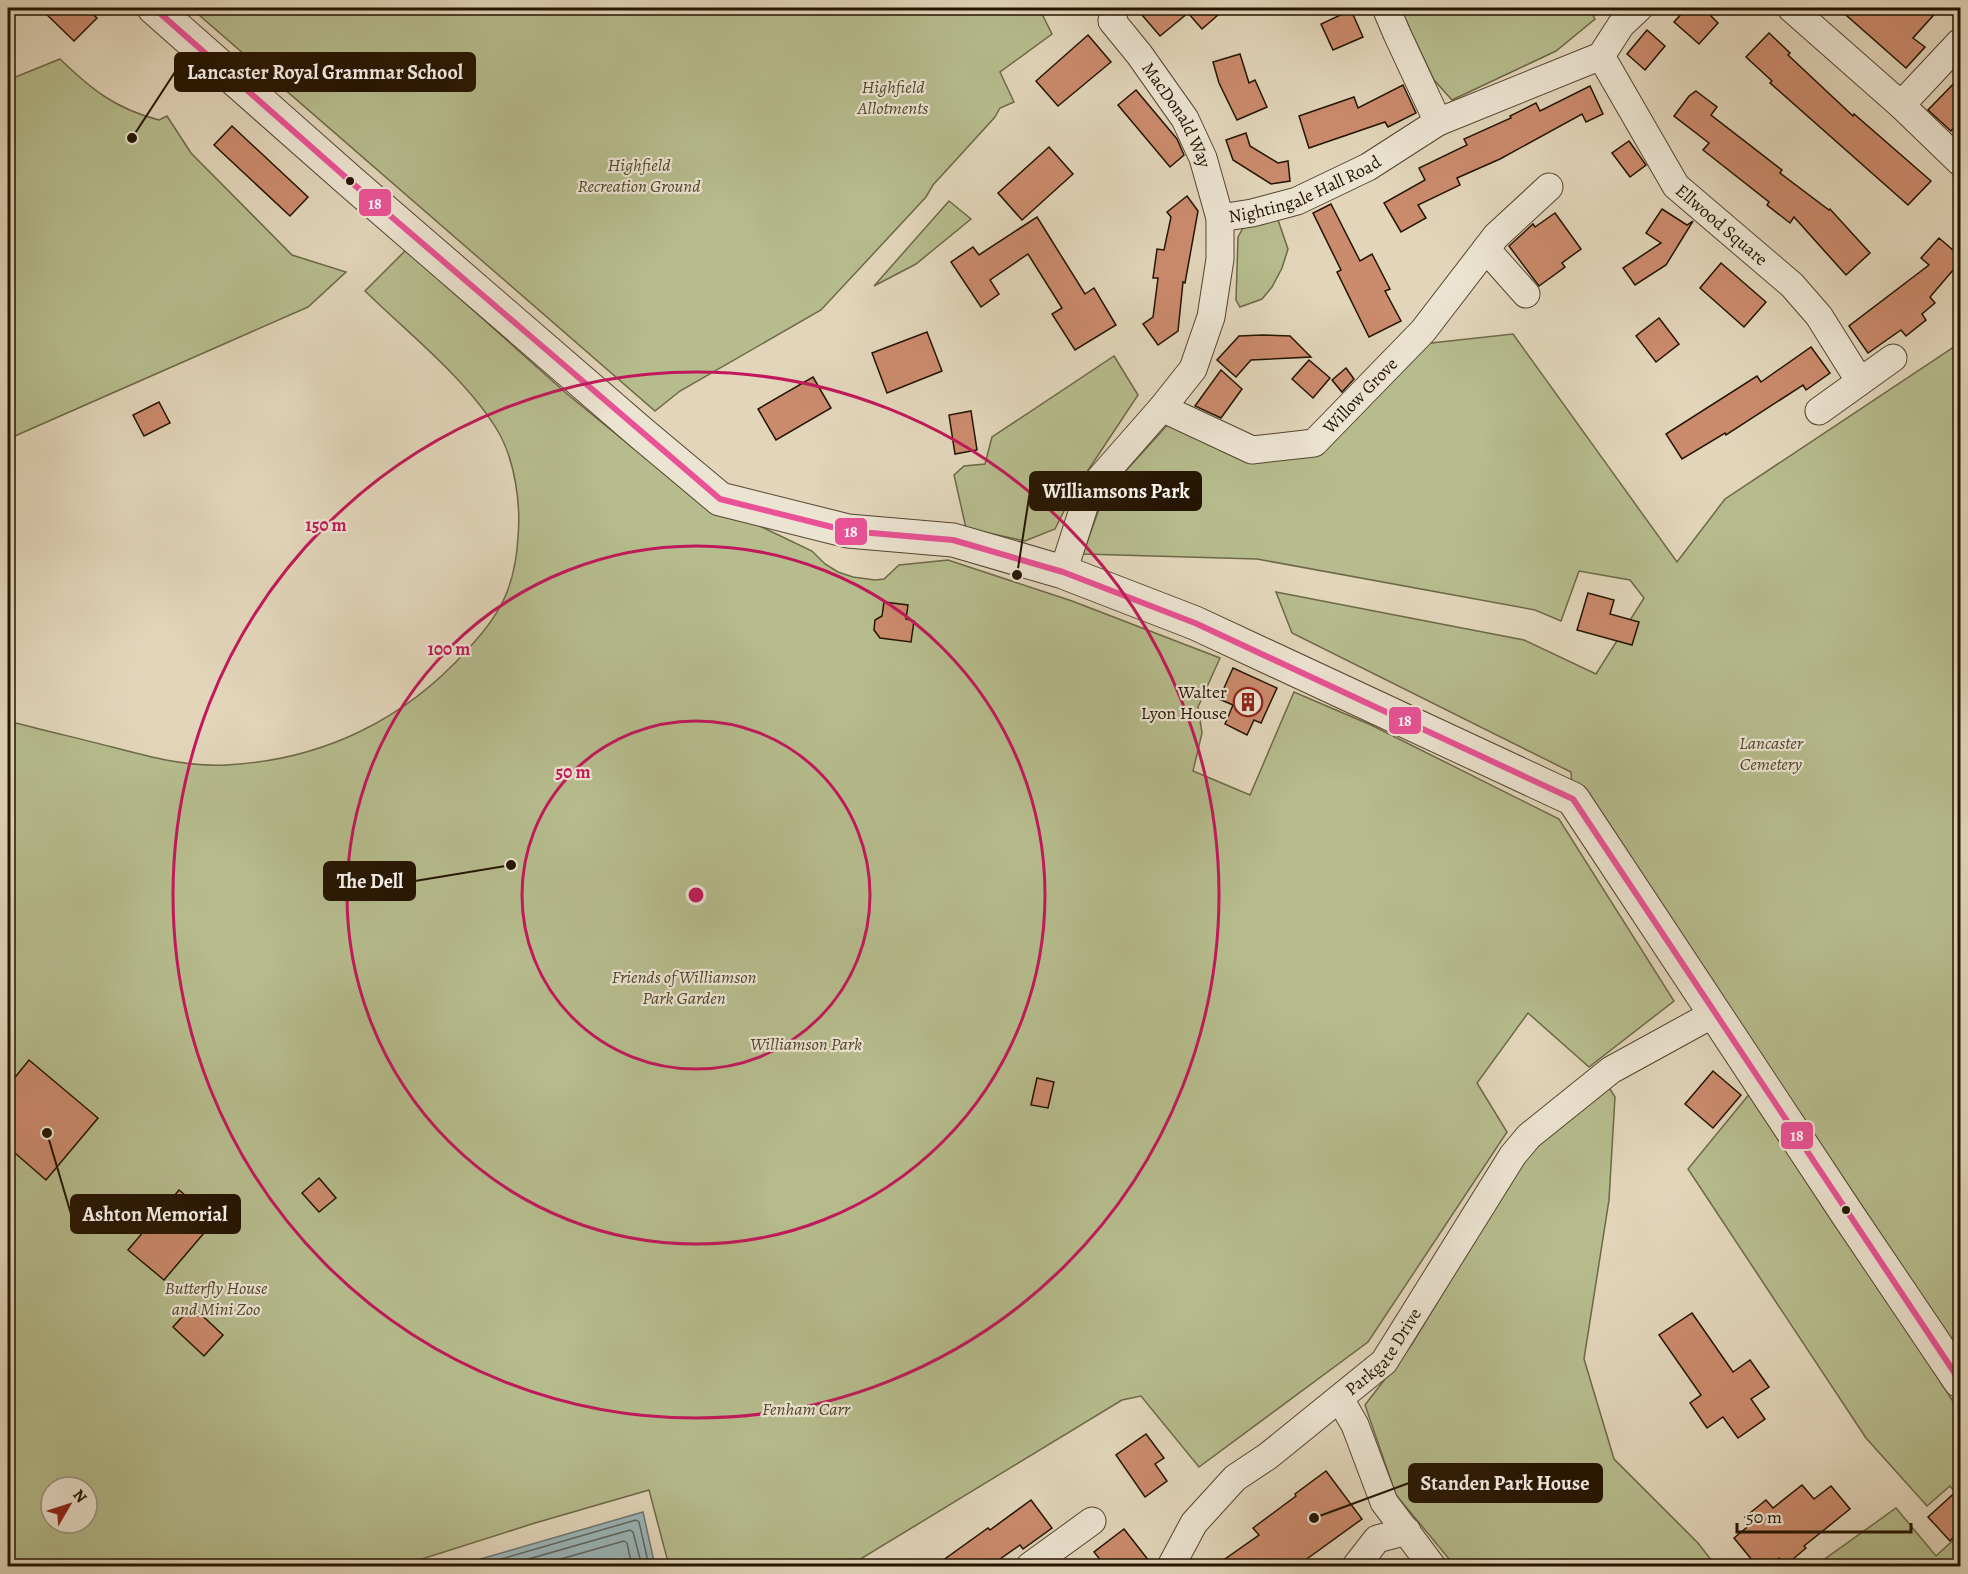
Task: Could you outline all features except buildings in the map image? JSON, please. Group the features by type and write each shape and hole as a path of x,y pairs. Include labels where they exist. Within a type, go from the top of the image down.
{"street":[{"path":"154,8 351,182 720,499 848,531 953,540 1063,572 1195,623 1573,799 1960,1381"},
{"path":"1386,8 1437,122"},
{"path":"1606,47 1609,8"},
{"name":"Nightingale Hall Road","path":"1063,572 1089,491 1193,369 1211,317 1220,259 1220,218 1252,213 1297,201 1368,167 1437,122 1606,47 1621,25 1640,8"},
{"path":"1791,8 1901,105 1960,162"},
{"name":"MacDonald Way","path":"1110,12 1185,119 1203,158 1220,218"},
{"path":"1901,105 1960,42"},
{"name":"Ellwood Square","path":"1606,47 1676,186 1792,285 1819,316 1859,380"},
{"name":"Willow Grove","path":"1162,408 1252,450 1314,443 1423,332 1496,236 1549,187"},
{"path":"1486,249 1526,294"},
{"path":"1819,411 1859,380 1893,358"},
{"name":"Parkgate Drive","path":"1171,1566 1194,1523 1235,1478 1269,1456 1384,1362 1513,1155 1529,1136 1611,1070 1715,1013"},
{"path":"1340,1399 1355,1425 1384,1502 1432,1566"},
{"path":"1030,1566 1092,1521"},
{"path":"1356,1566 1377,1539 1407,1532"}],"green space":[{"name":"Highfield Recreation Ground","path":"191,8 1039,8 1052,34 1000,72 1014,102 1000,108 995,117 933,185 926,197 821,310 680,391 655,411"},
{"path":"1400,8 1589,8 1595,19 1556,51 1452,100 1434,80"},
{"path":"60,59 94,89 117,104 159,120 167,116 191,153 292,255 346,272 308,307 8,439 8,80"},
{"path":"949,201 971,219 916,264 874,286"},
{"path":"1277,217 1288,249 1282,268 1272,287 1262,299 1240,307 1236,300 1238,237 1243,228"},
{"name":"Williamson Park","path":"406,250 567,394 686,491 812,551 825,564 838,572 875,580 884,579 899,565 948,560 1072,601 1220,658 1198,707 1202,733 1193,771 1250,795 1294,692 1371,725 1559,819 1674,1001 1589,1067 1528,1013 1477,1083 1507,1132 1368,1342 1199,1467 1141,1396 1122,1400 849,1566 669,1566 649,1490 400,1566 8,1566 8,721 182,763 227,765 296,755 360,732 389,716 443,674 479,636 504,600 516,558 519,511 516,484 505,444 471,395 437,358 365,291"},
{"name":"Lancaster Cemetery","path":"1513,334 1677,562 1725,499 1960,343 1960,1381 1573,799 1571,772 1292,633 1276,592 1524,640 1596,674 1644,598 1630,580 1579,571 1561,621 1535,610 1257,559 1083,554 1104,495 1170,422 1314,452 1422,344"},
{"path":"1114,356 1138,395 1073,493 1055,529 1025,541 966,528 954,475 964,466 985,464 992,437"},
{"path":"1608,1086 1615,1097 1609,1200 1584,1359 1614,1459 1698,1543 1716,1566 1455,1566 1396,1495 1365,1405 1412,1344 1532,1146"},
{"path":"1751,1092 1960,1412 1960,1498 1950,1486 1927,1506 1866,1438 1688,1169"},
{"path":"1896,1508 1936,1556 1960,1534 1960,1566 1815,1566"}],"water":[{"path":"643,1512 655,1566 456,1566"}],"transit line":[{"name":"18","path":"154,8 351,182 720,499 848,531 953,540 1063,572 1195,623 1573,799 1960,1381"}],"place":[{"name":"Lancaster Royal Grammar School","path":"132,138"},
{"name":"Williamsons Park","path":"1017,575"},
{"name":"Walter Lyon House","path":"1248,702"},
{"name":"The Dell","path":"511,865"},
{"name":"Ashton Memorial","path":"47,1133"},
{"name":"Standen Park House","path":"1314,1518"}],"park label":[{"name":"Highfield Allotments","path":"893,97"},
{"name":"Friends of Williamson Park Garden","path":"684,987"},
{"name":"Butterfly House and Mini Zoo","path":"216,1298"},
{"name":"Fenham Carr","path":"806,1409"}]}
